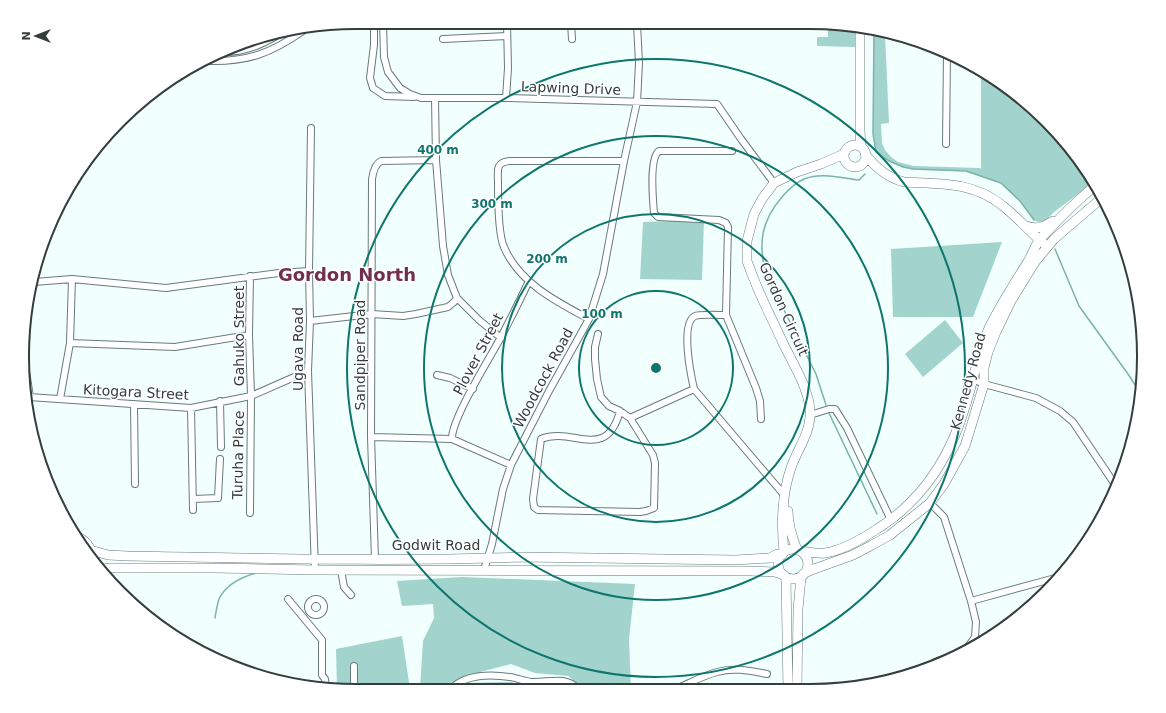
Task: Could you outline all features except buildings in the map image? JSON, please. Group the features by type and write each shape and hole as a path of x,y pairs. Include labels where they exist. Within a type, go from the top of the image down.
{"main road":[{"path":"859,166 865,161 860,130 860,33"},
{"path":"860,130 851,146 844,154 844,159 847,164 852,167 859,166 882,172 904,182 949,184 980,192 1002,205 1047,246"},
{"path":"851,146 855,145 863,150 871,162 882,172"},
{"name":"Gordon Circuit","path":"783,553 782,534 785,496 791,469 805,438 810,415 810,405 803,384 762,299 747,261 747,241 754,214 762,199 774,183 797,172 844,154"},
{"name":"Gordon Circuit","path":"821,164 847,164"},
{"name":"Kennedy Road","path":"799,550 822,553 836,550 871,533 891,520 909,505 922,491 942,463 958,427 966,406 972,379 990,326 1010,289 1027,263 1039,240 1064,213 1091,190"},
{"name":"Kennedy Road","path":"802,576 814,568 853,555 890,535 930,503 944,484 965,446 984,384 984,368 996,332 1023,281 1047,246 1071,223 1098,202"},
{"path":"1025,226 1033,229 1046,225 1064,213"},
{"path":"1025,226 1032,240 1033,246 1027,263"},
{"name":"Gordon Circuit","path":"785,496 789,503 792,538 799,550"},
{"path":"788,684 785,576 779,567 779,559 783,553 789,550 799,550 804,554 808,562 808,567 802,576 798,610 797,684"},
{"name":"Godwit Road","path":"96,554 315,559 488,559 522,557 736,560 770,558 777,554 783,553"},
{"name":"Godwit Road","path":"107,568 168,567 315,570 750,571 775,572 785,576"},
{"path":"785,576 794,578 802,576"}],"street":[{"path":"374,29 374,45 370,78 373,88 385,96 421,98"},
{"name":"Lapwing Drive","path":"383,29 384,57 388,72 400,88 421,98 506,98 717,104 774,183"},
{"path":"506,98 508,68 507,29"},
{"path":"571,29 572,39"},
{"name":"Woodcock Road","path":"484,570 492,544 503,489 511,465 549,391 589,319 603,274 624,161 637,102 639,63 637,29"},
{"path":"216,61 238,61 267,53 285,44 299,34"},
{"path":"443,39 507,36"},
{"path":"241,50 250,49 266,42"},
{"path":"946,144 947,60"},
{"path":"435,98 436,160 444,258 448,275 457,298 479,320 501,338"},
{"name":"Ugava Road","path":"311,128 309,271 310,321 308,371 315,570"},
{"path":"732,152 659,151 655,156 653,170 654,214 656,216 720,220 726,223 728,227 726,315 756,388 760,401 761,419"},
{"name":"Sandpiper Road","path":"375,559 371,437 373,172 377,163 381,161 436,160"},
{"path":"589,319 553,300 529,281 511,261 503,246 498,203 499,165 504,161 521,160 624,161"},
{"path":"38,282 72,279 166,288 250,276 309,271"},
{"name":"Gahuko Street","path":"250,276 249,335 251,396"},
{"path":"60,400 70,343 72,279"},
{"name":"Plover Street","path":"452,439 453,429 529,281"},
{"path":"310,321 372,314 403,316 448,307 457,298"},
{"path":"726,315 695,316 690,320 687,340 694,388 785,496"},
{"path":"598,334 595,347 595,359 601,397 609,406 620,411 630,418 653,455 655,463 654,508 640,512 538,510 534,508 533,499 542,439 549,436 603,439 611,433 617,424 620,411"},
{"path":"70,343 175,347 249,335"},
{"name":"Kitogara Street","path":"32,397 191,408 251,396 308,371"},
{"path":"437,375 450,378 473,389"},
{"path":"972,379 984,384 1036,398 1060,411 1073,422 1112,481"},
{"path":"630,418 694,388"},
{"name":"Turuha Place","path":"250,513 251,396"},
{"path":"220,401 221,447"},
{"path":"134,405 135,484"},
{"path":"191,408 193,510"},
{"path":"810,415 829,409 835,409 848,428 891,520"},
{"path":"371,437 452,439 511,465"},
{"path":"193,500 218,498 220,459"},
{"path":"930,503 944,517 971,601 976,627 975,639"},
{"path":"341,570 344,587 351,595"},
{"path":"971,601 1049,580"},
{"path":"288,599 322,640 322,675 325,682"},
{"path":"304,617 309,611 309,605 315,600 320,601 323,604 324,609 319,615"},
{"path":"309,611 315,615 319,615"},
{"path":"319,615 322,621"},
{"path":"354,666 354,684"},
{"path":"688,684 717,672 731,670 748,670 767,674"},
{"path":"457,684 462,680 491,675 512,677 530,682 567,681 573,684"}],"shaded area":[{"path":"828,30 855,32 855,47 817,46 817,37 828,37"},
{"path":"874,35 885,38 889,123 881,124 882,143 885,150 898,162 914,166 981,169 981,78 1009,97 1041,125 1069,157 1089,186 1054,212 1045,221 1038,222 1034,220 1020,201 1001,183 966,171 913,169 903,167 889,161 876,152 873,134"},
{"path":"704,220 702,280 640,279 643,222"},
{"path":"1002,242 973,317 893,317 891,249"},
{"path":"945,320 963,343 923,377 905,354"},
{"path":"462,577 635,584 629,639 631,684 578,684 568,676 535,673 511,664 480,672 460,684 420,684 423,641 434,618 433,604 402,606 397,581"},
{"path":"402,636 409,684 337,683 336,649"},
{"path":"512,682 513,684 466,684"}],"waterway":[{"path":"874,35 873,134 876,152 889,161 903,167 913,169 966,171 1001,183 1020,201 1034,220"},
{"path":"826,405 816,374 766,274 762,253 763,233 775,206 789,189 804,179 825,176 859,180 865,174"},
{"path":"1055,249 1079,306 1135,385"},
{"path":"829,413 877,514"},
{"path":"215,618 219,599 226,589 240,579 256,573"}],"district":[{"name":"Gordon North","path":"347,274"}]}
